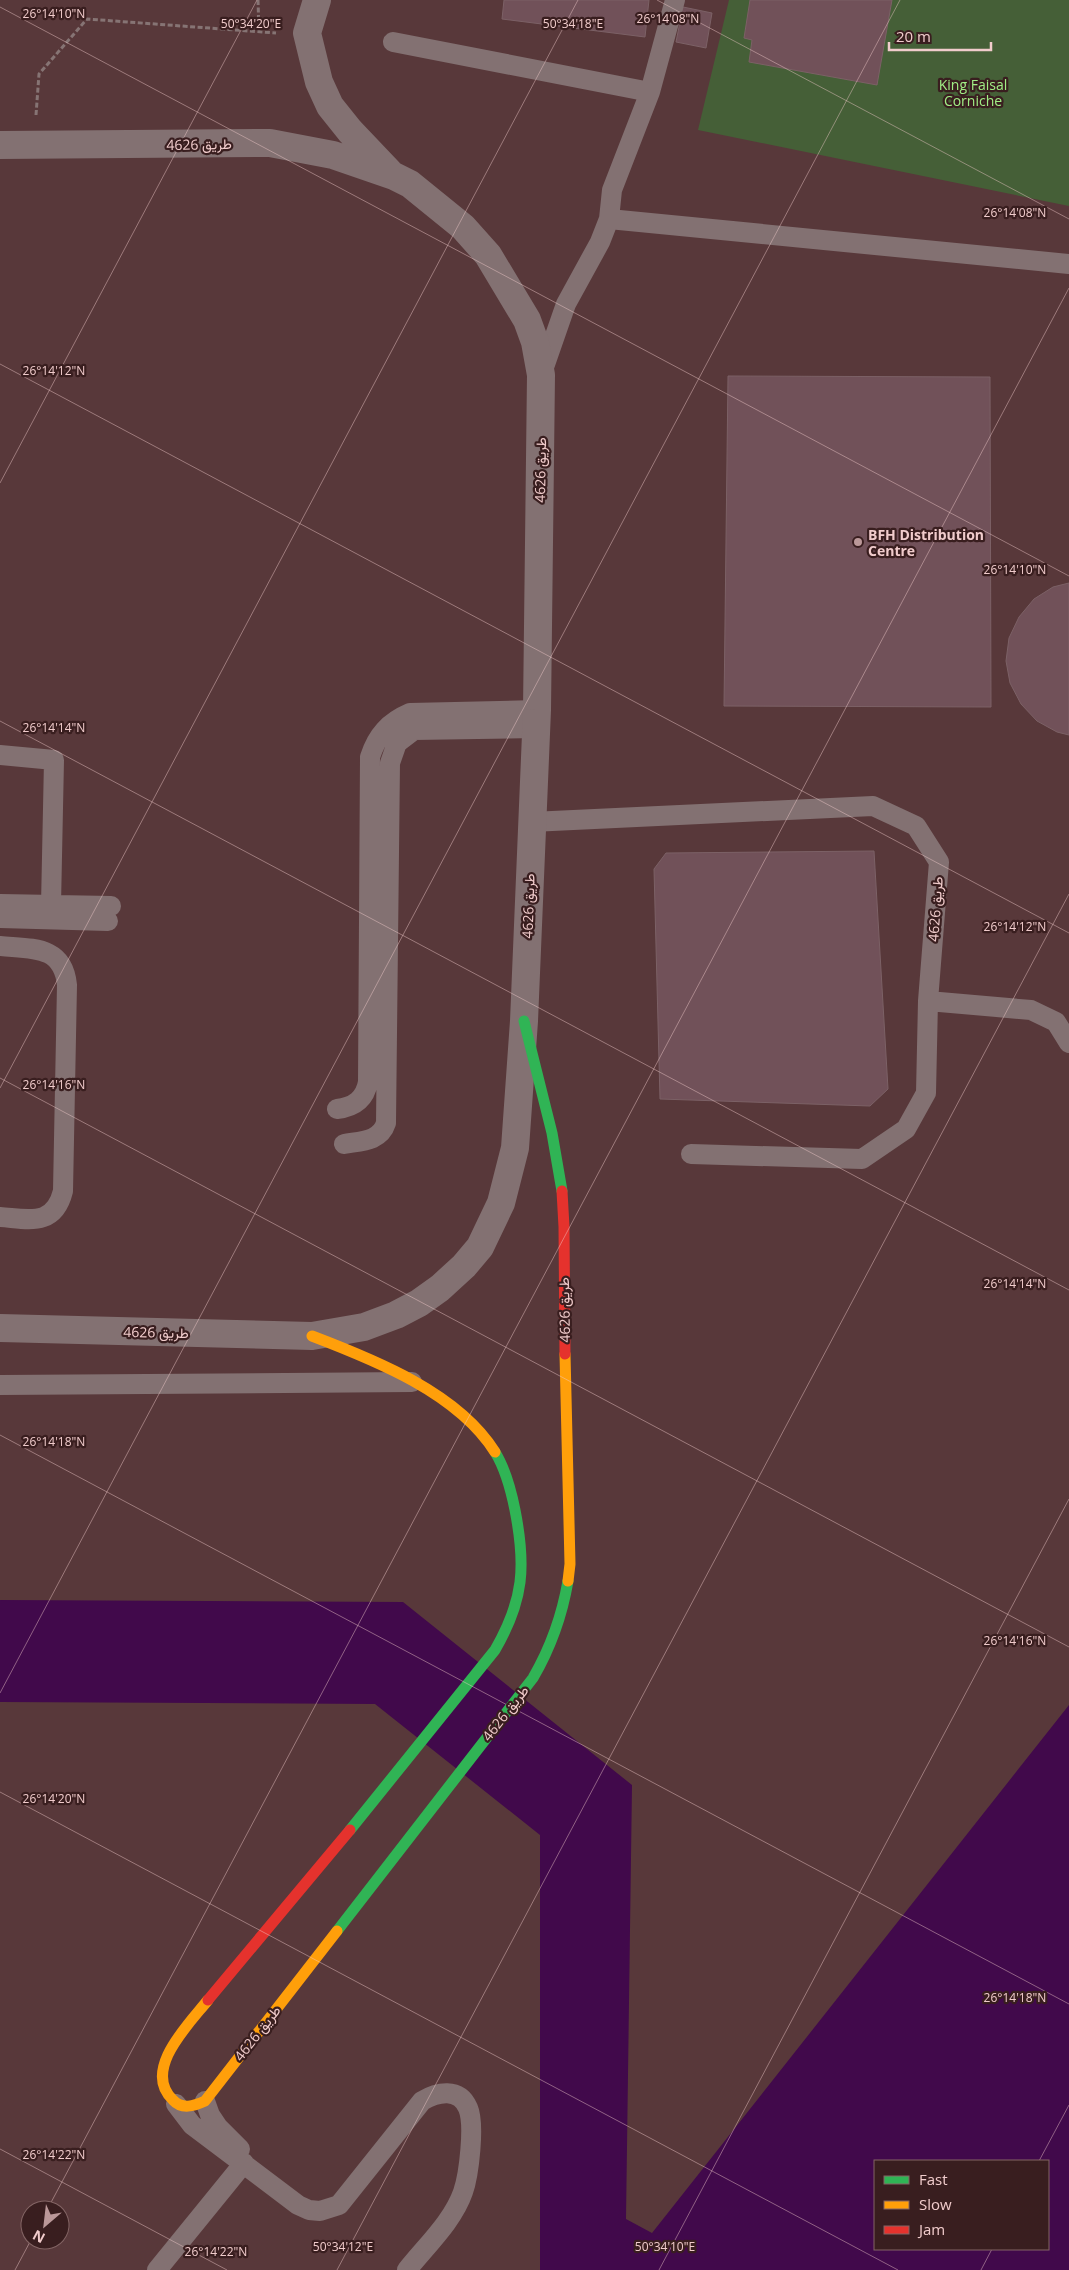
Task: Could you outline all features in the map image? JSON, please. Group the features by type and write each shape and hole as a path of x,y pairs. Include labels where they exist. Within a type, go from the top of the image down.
{"street":[{"path":"307,33 317,0"},
{"name":"طريق 4626","path":"307,33 319,82 330,106 350,131 394,176"},
{"name":"طريق 4626","path":"0,146 270,143 333,155 394,176 410,184 463,227 488,255 527,320 535,342 541,375 536,719 524,1020 515,1148 501,1203 480,1247 464,1266 440,1288 419,1303 396,1315 364,1326 312,1336 0,1328"},
{"name":"طريق 4626","path":"205,2101 533,1678 547,1656 557,1629 568,1586 570,1564 563,1284 565,1245 563,1207 559,1169 524,1020"},
{"name":"طريق 4626","path":"176,2104 168,2096 164,2087 165,2062 173,2044 402,1767 495,1650 506,1632 519,1602 522,1574 522,1545 507,1480 494,1451 468,1421 442,1400 412,1382 344,1348 312,1336"},
{"path":"176,2104 185,2107 195,2106 205,2101"}],"lane":[{"path":"541,375 566,304 600,242 609,219 612,190 650,92 675,0"},
{"path":"393,42 650,92"},
{"path":"609,219 1069,264"},
{"path":"337,1109 349,1107 357,1103 367,1089 368,1082 370,757 374,743 393,721 410,713 536,719"},
{"path":"344,1144 373,1139 381,1133 386,1123 390,763 392,752 397,743 414,730 536,719"},
{"path":"0,755 54,760 52,905"},
{"name":"طريق 4626","path":"531,822 873,806 916,826 938,862 928,1001 926,1093 906,1129 862,1159 691,1154"},
{"path":"0,904 52,905 109,913 0,918"},
{"path":"0,946 41,950 50,953 62,966 66,985 63,1191 60,1203 43,1219 0,1217"},
{"path":"928,1001 1031,1010 1056,1022 1069,1043"},
{"path":"0,1385 412,1382"},
{"path":"176,2104 192,2125 231,2156 244,2163 298,2205 314,2211 332,2209 340,2205 422,2101 435,2094 446,2092 459,2098 468,2108 471,2128 464,2191 455,2210 407,2270"},
{"path":"205,2101 210,2114 218,2126 238,2146 244,2163"},
{"path":"157,2270 244,2163"}],"path":[{"path":"258,0 259,32"},
{"path":"35,145 38,74 88,18 259,32 307,33"}],"green space":[{"name":"King Faisal Corniche","path":"729,0 1069,0 1069,206 698,130"}],"shaded area":[{"path":"0,1600 403,1602 632,1785 626,2219 652,2233 1069,1705 1069,2270 540,2270 540,1835 375,1704 0,1702"}],"building":[{"path":"504,0 649,0 645,37 502,19"},
{"path":"750,0 892,0 877,85 749,62 752,40 744,38"},
{"path":"683,7 712,13 706,48 676,42"},
{"name":"BFH Distribution Centre","path":"728,376 990,377 991,707 724,706"},
{"path":"1069,583 1069,735 1057,732 1037,721 1021,704 1010,683 1006,661 1009,638 1019,617 1034,599 1053,587"},
{"path":"874,851 888,1089 870,1106 660,1099 654,869 666,853"}],"traffic: fast":[{"path":"524,1021 552,1133 562,1191"},
{"path":"350,1830 495,1650 512,1615 520,1582 521,1548 510,1488 495,1452"},
{"path":"337,1931 533,1678 555,1631 563,1607 568,1581"}],"traffic: slow":[{"path":"312,1336 388,1368 437,1396 460,1412 479,1431 495,1452"},
{"path":"565,1354 570,1564 568,1581"},
{"path":"208,2000 181,2034 165,2061 162,2075 165,2088 173,2100 184,2106 192,2106 205,2101 337,1931"}],"traffic: jam":[{"path":"562,1191 565,1354"},
{"path":"208,2000 350,1830"}],"place":[{"name":"BFH Distribution Centre","path":"858,542"}]}
